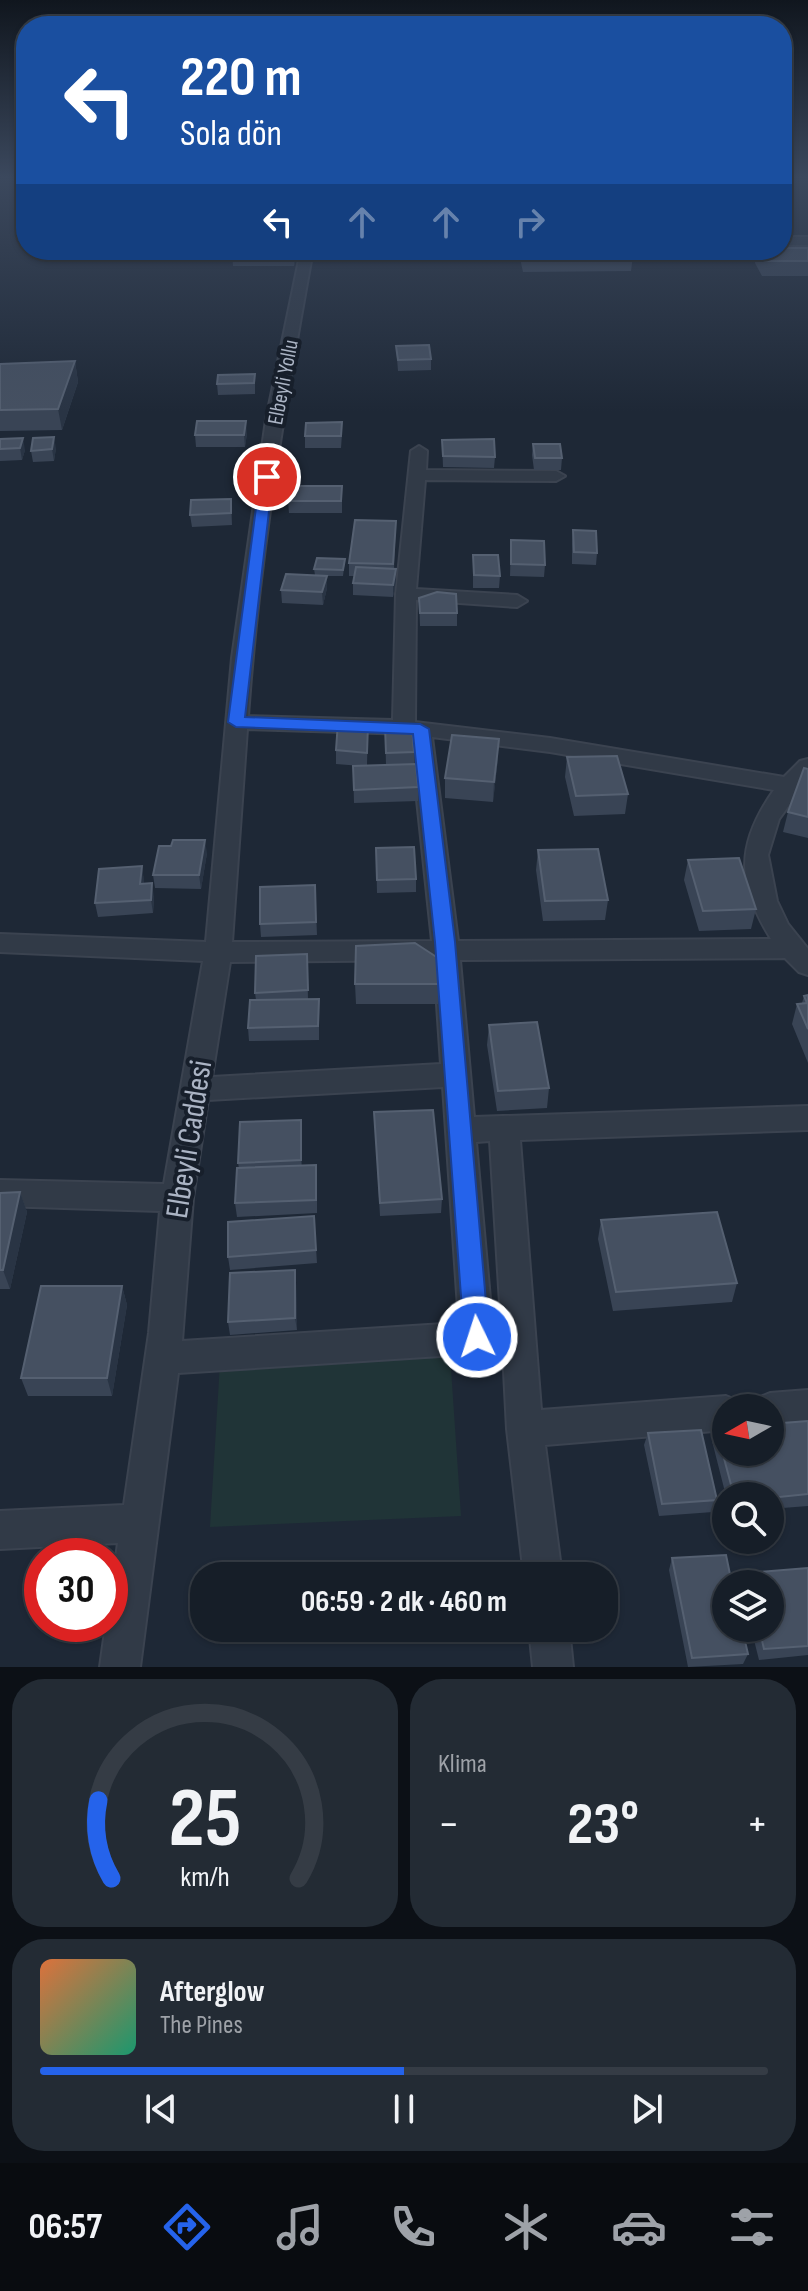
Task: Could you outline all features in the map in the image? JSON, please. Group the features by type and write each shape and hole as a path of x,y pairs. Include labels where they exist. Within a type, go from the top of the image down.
{"street":[{"name":"Elbeyli Yollu","path":"250,610 274,420 305,260"},
{"path":"419,451 406,594 412,728 446,950 477,1337"},
{"path":"417,475 556,476"},
{"path":"406,594 517,601"},
{"name":"Elbeyli Caddesi","path":"120,1667 162,1358 177,1198 218,952 236,722 250,610"},
{"path":"236,722 412,728 626,757 787,785"},
{"path":"800,956 766,906 756,854 764,828 787,785 808,766"},
{"path":"0,943 218,952 446,950 800,956"},
{"path":"196,1089 456,1075"},
{"path":"461,1130 808,1118"},
{"path":"504,1128 525,1429 541,1562"},
{"path":"0,1193 177,1198"},
{"path":"162,1358 519,1335"},
{"path":"784,1409 808,1407"},
{"path":"525,1429 712,1414"},
{"path":"0,1530 138,1523"},
{"path":"550,1642 553,1667"}],"green space":[{"path":"450,1354 461,1516 210,1527 220,1363"}],"building":[{"path":"792,256 808,256 808,261 765,261 792,260"},
{"path":"429,345 431,359 398,360 396,346"},
{"path":"75,361 58,409 0,410 0,364"},
{"path":"255,374 254,383 217,384 218,375"},
{"path":"197,421 246,421 244,435 195,435"},
{"path":"342,422 341,436 305,436 306,423"},
{"path":"54,437 52,449 31,451 33,438"},
{"path":"23,438 20,448 0,449 0,439"},
{"path":"494,439 495,457 443,456 442,440"},
{"path":"533,444 560,444 562,458 535,458"},
{"path":"290,486 342,486 341,501 288,501"},
{"path":"231,499 231,513 190,515 191,500"},
{"path":"355,520 396,521 393,564 349,563"},
{"path":"573,530 596,531 597,553 574,552"},
{"path":"511,540 544,541 545,565 511,564"},
{"path":"473,555 498,555 500,576 474,575"},
{"path":"317,558 345,559 343,570 314,569"},
{"path":"356,567 396,569 393,585 353,583"},
{"path":"286,574 327,576 322,592 281,590"},
{"path":"437,592 456,594 457,613 420,613 419,598"},
{"path":"338,722 368,725 367,753 336,750"},
{"path":"412,726 414,752 386,753 385,727"},
{"path":"452,735 499,739 494,782 445,778"},
{"path":"617,756 628,794 576,796 567,757"},
{"path":"416,764 418,787 354,790 353,766"},
{"path":"804,768 808,769 808,817 788,812"},
{"path":"173,840 205,840 199,875 153,875 159,846 171,846"},
{"path":"414,847 416,879 377,880 376,848"},
{"path":"598,849 608,900 545,901 538,850"},
{"path":"739,858 756,909 703,911 688,860"},
{"path":"142,866 140,884 152,883 151,900 95,903 99,869"},
{"path":"315,885 316,922 260,924 260,887"},
{"path":"415,943 438,958 439,984 355,984 356,946"},
{"path":"307,954 308,990 255,993 256,956"},
{"path":"808,995 808,1029 797,1004 807,1003 804,996"},
{"path":"319,999 318,1026 248,1028 250,1000"},
{"path":"537,1022 549,1088 498,1091 489,1025"},
{"path":"433,1110 442,1199 380,1203 374,1112"},
{"path":"301,1120 301,1160 238,1163 240,1122"},
{"path":"316,1165 316,1200 235,1203 237,1168"},
{"path":"20,1192 3,1270 0,1270 0,1193"},
{"path":"717,1212 737,1283 616,1292 601,1220"},
{"path":"314,1216 316,1250 228,1257 228,1222"},
{"path":"295,1270 295,1318 228,1322 230,1273"},
{"path":"41,1286 122,1286 107,1378 21,1378"},
{"path":"808,1421 808,1494 784,1497 784,1482 730,1482 726,1466 784,1466 784,1423"},
{"path":"701,1430 713,1482 712,1500 662,1504 648,1433"},
{"path":"726,1555 729,1570 712,1570 712,1642 745,1642 748,1654 692,1658 672,1558"},
{"path":"808,1568 808,1646 764,1649 762,1642 784,1642 783,1570"}],"route":[{"path":"267,477 236,722 420,729 445,942 477,1337"}]}
